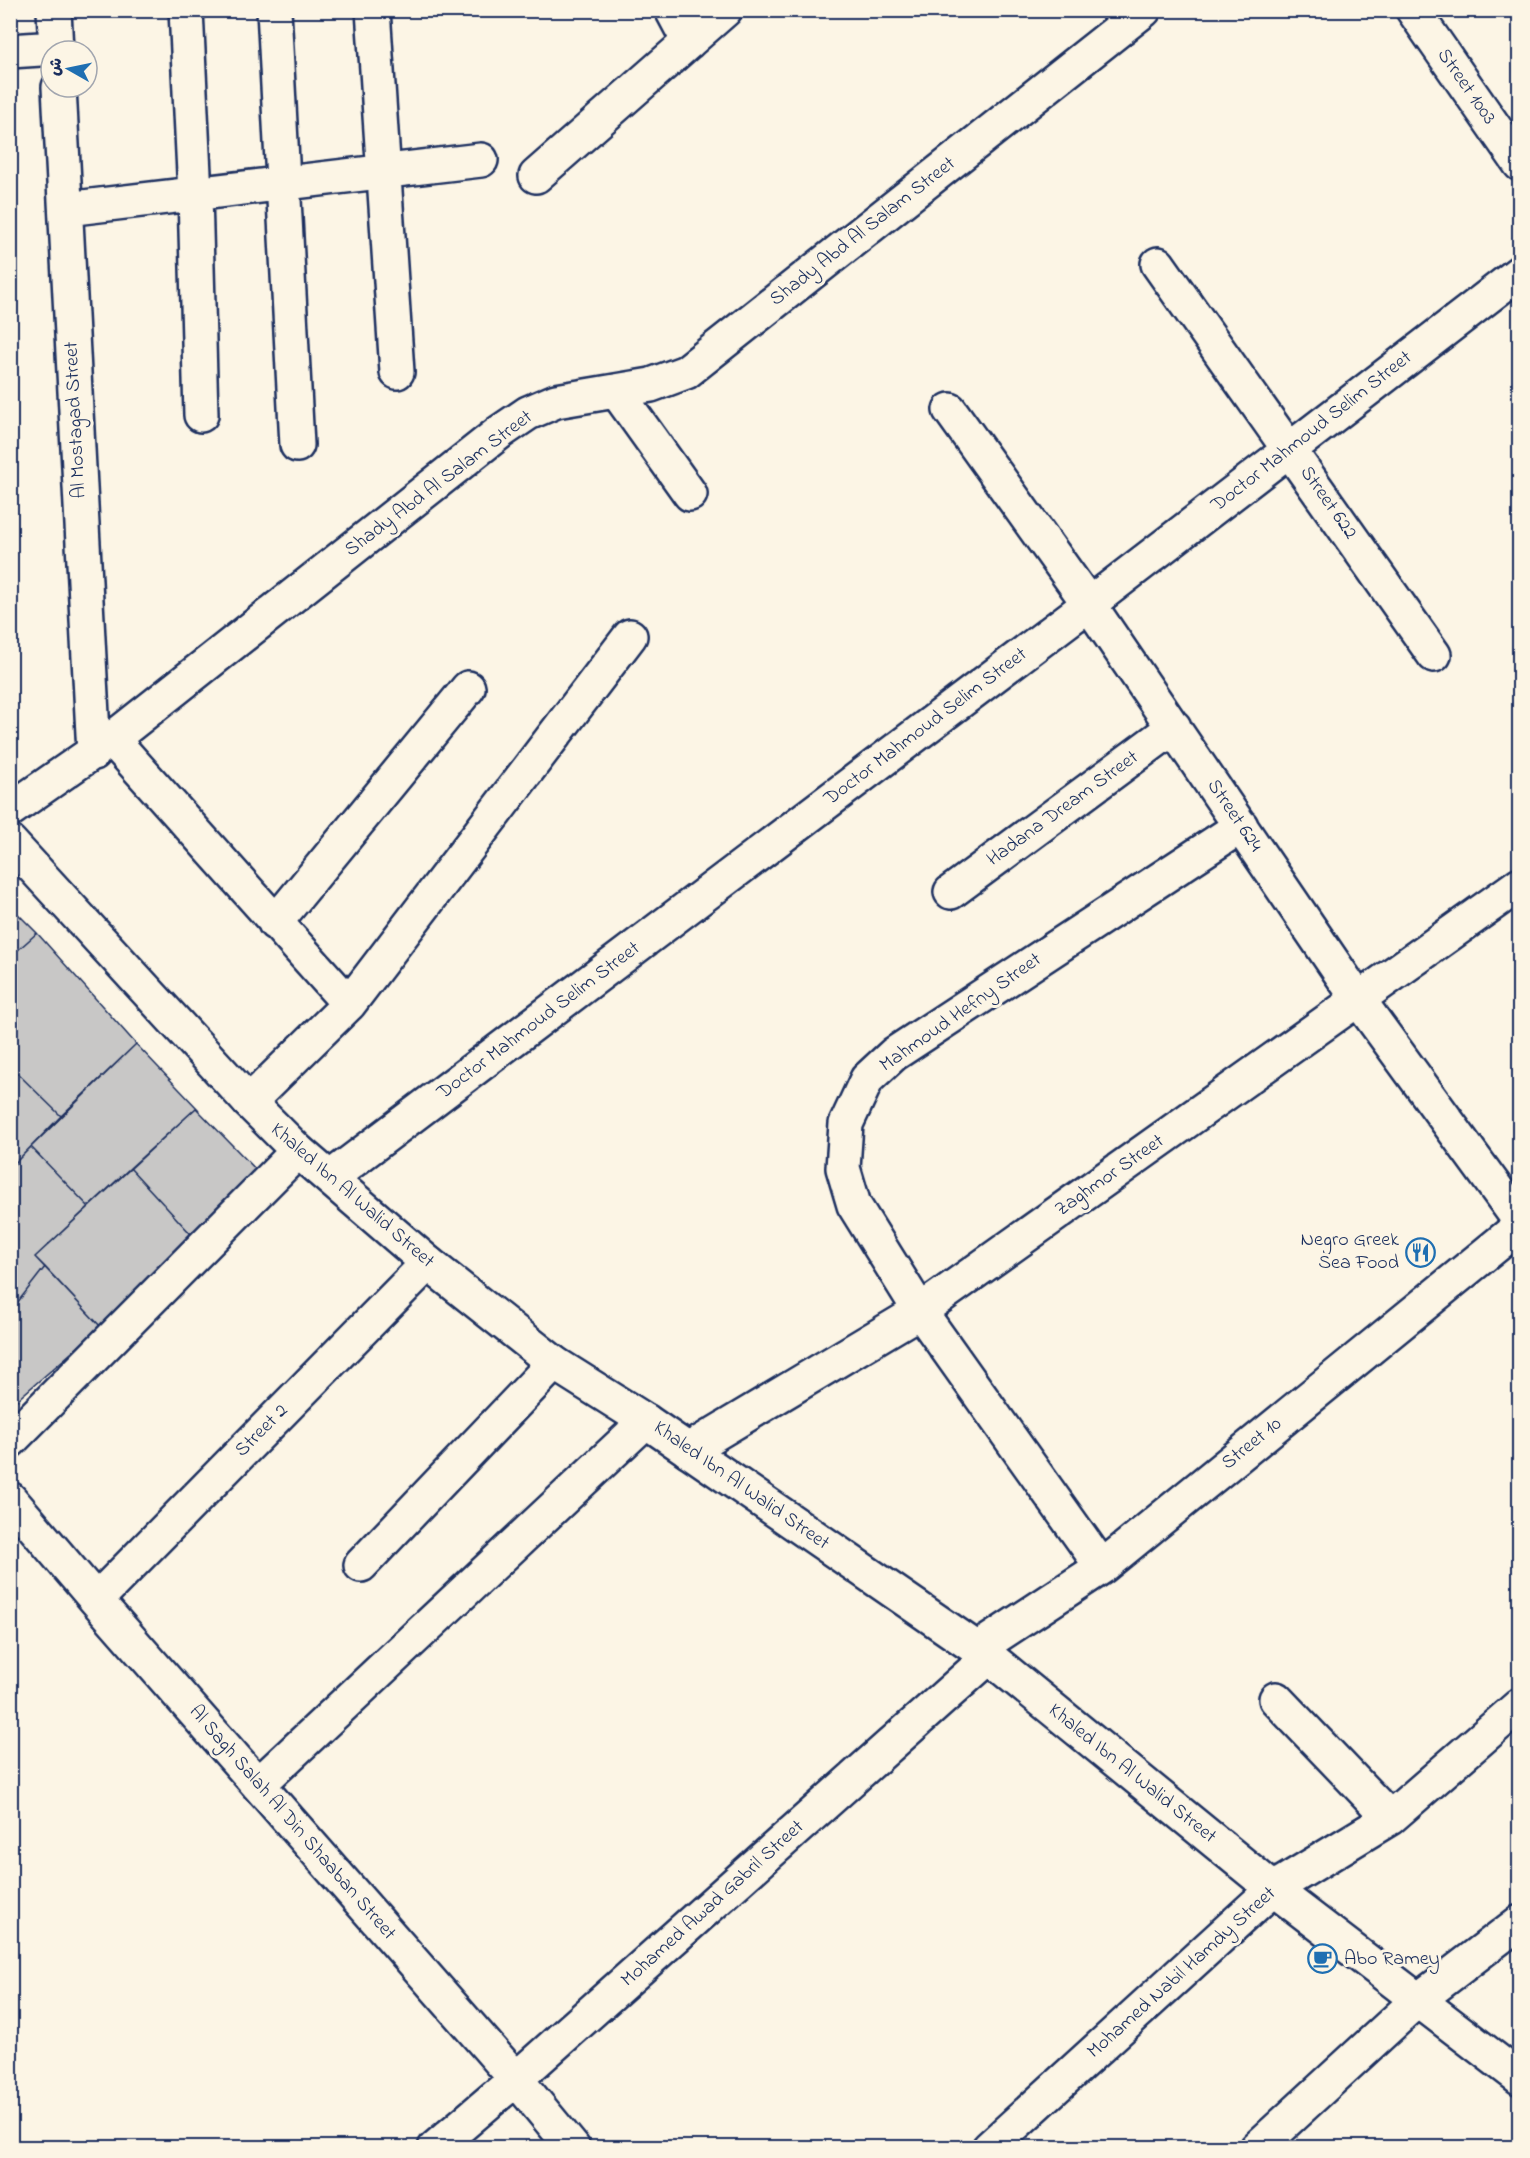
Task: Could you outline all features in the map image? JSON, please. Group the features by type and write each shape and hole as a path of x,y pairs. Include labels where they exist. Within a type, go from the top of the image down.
{"street":[{"path":"54,10 55,39"},
{"path":"186,10 195,194 201,416"},
{"path":"274,10 297,445"},
{"path":"373,10 397,372"},
{"path":"672,10 689,42"},
{"path":"536,176 725,10"},
{"name":"Shady Abd Al Salam Street","path":"10,810 103,746 500,432 528,413 556,401 651,385 686,372 1144,10"},
{"name":"Street 1003","path":"1413,10 1520,164"},
{"path":"10,51 39,50"},
{"name":"Al Mostagad Street","path":"59,99 103,746"},
{"path":"66,209 481,160"},
{"name":"Street 622","path":"1158,264 1434,656"},
{"name":"Doctor Mahmoud Selim Street","path":"330,1178 1089,604 1520,272"},
{"path":"617,392 690,494"},
{"name":"Street 624","path":"950,410 1089,604 1358,999 1520,1221"},
{"path":"249,1102 349,1004 630,636"},
{"path":"275,923 468,688"},
{"name":"Hadana Dream Street","path":"951,891 1174,727"},
{"path":"103,746 275,923 349,1004"},
{"name":"Mahmoud Hefny Street","path":"1102,1567 920,1311 854,1205 843,1168 846,1124 867,1079 894,1054 1241,826"},
{"name":"Khaled Ibn Al Walid Street","path":"10,842 249,1102 298,1151 428,1263 554,1363 646,1421 983,1653 1273,1889 1520,2078"},
{"name":"Zaghmor Street","path":"688,1450 920,1311 1520,884"},
{"path":"10,1441 298,1151"},
{"name":"Street 10","path":"983,1653 1102,1567 1520,1226"},
{"name":"Street 2","path":"96,1600 428,1263"},
{"path":"361,1565 554,1363"},
{"path":"258,1785 646,1421"},
{"name":"Al Sagh Salah Al Din Shaaban Street","path":"10,1499 516,2079 573,2148"},
{"name":"Mohamed Awad Gabril Street","path":"435,2148 516,2079 983,1653"},
{"path":"1276,1699 1390,1818"},
{"name":"Mohamed Nabil Hamdy Street","path":"989,2148 1273,1889 1390,1818 1520,1705"},
{"path":"1257,2148 1419,2000 1520,1922"}],"building":[{"path":"10,906 37,933 10,957"},
{"path":"37,933 136,1044 61,1116 10,1066 10,957"},
{"path":"136,1044 199,1110 196,1108 89,1207 31,1147"},
{"path":"10,1066 61,1116 10,1168"},
{"path":"196,1108 265,1179 201,1245 130,1168"},
{"path":"31,1147 89,1207 35,1257 45,1267 10,1312 10,1168"},
{"path":"130,1168 201,1245 101,1327 35,1257"},
{"path":"45,1267 101,1327 10,1406 10,1312"}],"place":[{"name":"Negro Greek Sea Food","path":"1420,1252"},
{"name":"Abo Ramey","path":"1323,1959"}]}
